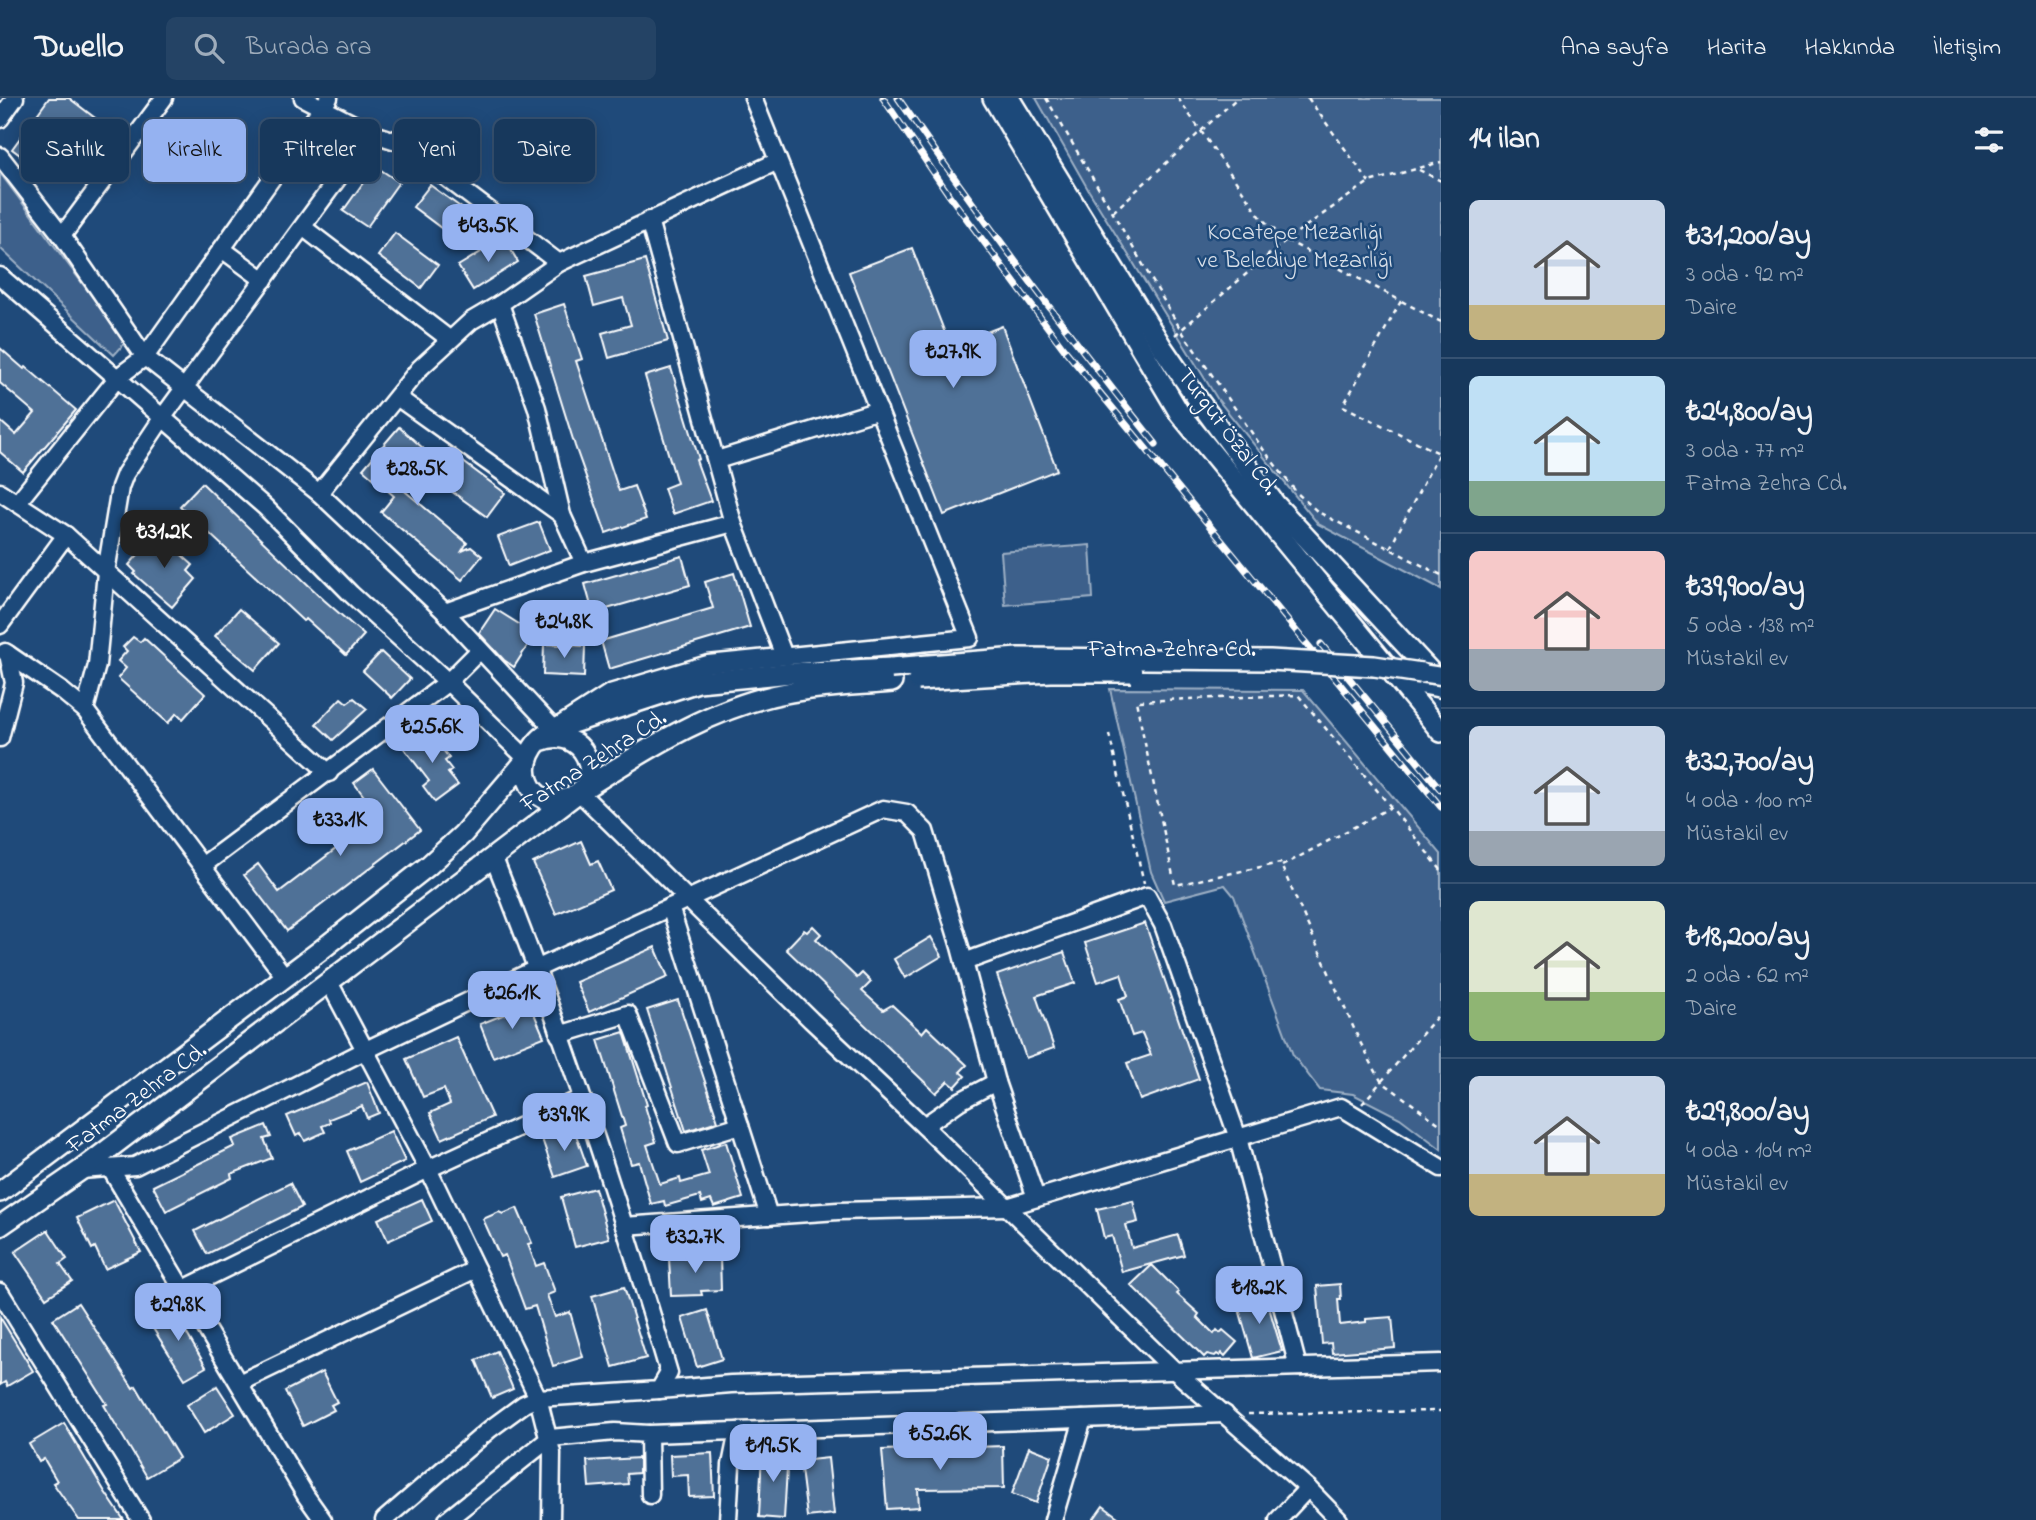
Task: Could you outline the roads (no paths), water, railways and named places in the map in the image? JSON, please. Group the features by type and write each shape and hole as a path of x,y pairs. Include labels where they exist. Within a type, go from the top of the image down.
{"main road":[{"name":"Turgut Özal Cd.","path":"993,98 1180,414 1441,732"},
{"name":"Turgut Özal Cd.","path":"1009,98 1162,347 1275,504 1441,683"},
{"name":"Fatma Zehra Cd.","path":"547,735 698,682 791,673 891,675 1288,672 1420,679"},
{"name":"Fatma Zehra Cd.","path":"0,1226 81,1170 579,792 653,746 736,707 790,692 891,675"},
{"path":"547,735 570,739 586,753 589,763 589,774 579,792 560,800 540,796 527,779 527,759 534,746 547,735"},
{"name":"Fatma Zehra Cd.","path":"0,1192 428,866 463,834 527,759"}],"street":[{"path":"0,119 16,98"},
{"path":"62,236 164,98"},
{"path":"303,98 325,104 348,119"},
{"path":"0,156 62,236 145,357 319,493 445,612 481,650 547,735 610,693 708,664 970,638 753,98"},
{"path":"17,503 118,377 145,357 325,104"},
{"path":"380,136 399,142 559,262"},
{"path":"319,493 419,369 471,321 559,262 778,160"},
{"path":"85,710 97,665 106,572 120,487 125,474 163,417 337,182"},
{"path":"649,220 733,523 784,656"},
{"path":"304,228 449,339"},
{"path":"222,248 264,280"},
{"path":"0,276 265,507 351,594 449,682 527,759"},
{"path":"500,304 537,408 562,515 584,563"},
{"path":"397,397 562,515"},
{"path":"717,460 879,410"},
{"path":"0,492 66,535 329,773"},
{"path":"445,612 584,563 733,523"},
{"path":"0,625 66,535"},
{"path":"202,866 449,682 481,650"},
{"path":"4,651 85,710 285,976"},
{"path":"0,738 14,683 4,651"},
{"path":"1420,679 1441,676"},
{"path":"1420,679 1441,689"},
{"path":"579,792 1176,1372 1308,1488 1339,1520"},
{"path":"81,1170 135,1166 366,1050 883,809 907,813 925,831 996,1082 1036,1198"},
{"path":"493,856 582,1098 624,1226 668,1373 659,1391"},
{"path":"964,962 1147,896 1163,925 1238,1138 1298,1367"},
{"path":"670,907 769,1216"},
{"path":"329,982 428,1169 538,1398 550,1438 553,1481 551,1520"},
{"path":"559,1035 628,1014 678,1144 740,1125"},
{"path":"924,1126 960,1101 996,1082"},
{"path":"184,1290 428,1169 582,1098"},
{"path":"624,1226 838,1211 1007,1207 1341,1107 1441,1168"},
{"path":"110,1168 323,1520"},
{"path":"239,1383 476,1269"},
{"path":"0,1292 141,1520"},
{"path":"384,1520 490,1429 524,1404 538,1398 745,1384 1441,1363"},
{"path":"447,1520 550,1438 615,1432 649,1434 1224,1414"},
{"path":"1053,1520 1083,1419"},
{"path":"728,1520 732,1465 738,1431"},
{"path":"649,1434 650,1495"},
{"path":"1278,1520 1308,1488"}],"railway":[{"path":"883,98 949,195 1064,349 1441,807"},
{"path":"898,98 1024,273 1156,444"},
{"path":"1321,644 1441,790"}],"park label":[{"name":"Kocatepe Mezarlığı ve Belediye Mezarlığı","path":"1295,245"}]}
